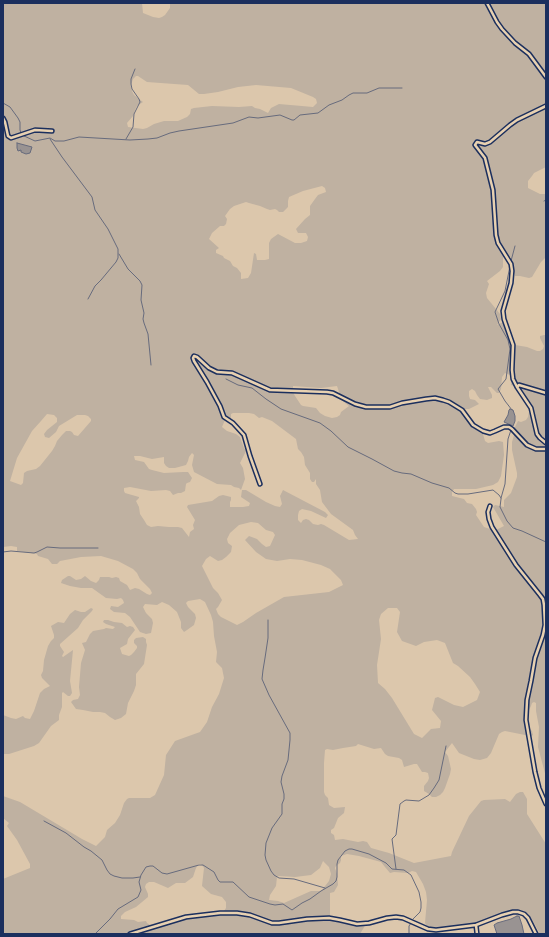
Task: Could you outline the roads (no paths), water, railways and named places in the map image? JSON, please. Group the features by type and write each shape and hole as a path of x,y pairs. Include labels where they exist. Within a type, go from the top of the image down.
{"street":[{"path":"487,3 502,30 529,54 546,78"},
{"path":"546,106 517,120 490,142 485,144 477,142 475,145 485,158 494,190 496,235 498,243 511,264 511,283 503,311 504,319 513,345 513,379 531,408 540,438 546,442"},
{"path":"3,118 8,136 11,138 35,130 52,131"},
{"path":"260,484 244,435 233,423 224,417 220,406 194,361 194,356 209,368 217,372 232,373 270,390 333,393 354,404 366,407 390,407 426,398 436,398 449,402 462,410 472,425 483,431 490,433 504,427 508,427 512,429 527,445 536,449 546,449"},
{"path":"517,386 518,385 546,393"},
{"path":"490,506 488,519 492,527 516,565 540,594 544,605 545,625 535,658 527,700 526,720 535,772 539,788 546,804"},
{"path":"130,934 186,918 226,913 250,915 272,923 329,918 357,924 396,917 403,918 428,929 436,930 476,925 513,912 524,914 528,918 536,934"},
{"path":"476,925 477,934"}],"waterway":[{"path":"126,139 133,127 134,114 140,102 132,89 131,84 131,79 135,69"},
{"path":"22,135 35,141 50,138 55,141 64,141 79,137 130,140 157,138 179,131 233,123 249,117 258,118 280,115 294,120 300,115 318,113 329,105 342,100 353,93 367,93 379,88 402,88"},
{"path":"3,103 10,107 18,118 21,133"},
{"path":"50,139 92,197 95,210 108,229 118,249 118,258 116,262 95,286 88,299"},
{"path":"511,261 515,246"},
{"path":"119,254 128,269 142,285 141,300 144,313 143,319 148,334 151,365"},
{"path":"510,266 505,291 495,312 499,324 508,340 510,349 506,379 498,389 512,410"},
{"path":"226,379 238,385 252,388 281,409 320,423 348,447 394,471 411,474 449,488 458,494 493,490 501,498"},
{"path":"511,430 508,439 505,484 500,507 507,521 513,528 546,542"},
{"path":"3,552 11,551 34,553 47,547 98,548"},
{"path":"268,620 268,638 262,679 290,733 290,740 288,760 281,782 284,794 282,814 272,828 266,843 266,860 271,871 279,878 294,879 325,888"},
{"path":"396,869 392,839 396,835 400,804 406,800 419,801 429,795 439,780 446,746"},
{"path":"44,821 66,833 91,851 102,860 110,874 122,878 140,877"},
{"path":"95,934 118,909 138,897 141,890 139,882 146,867 153,866 162,873 167,874 203,865 214,872 220,882 233,882 249,897 270,904 283,904 292,910 336,881 338,860 345,851 349,849 369,854 386,863 392,869 404,870 411,875 419,892 421,902 420,912 413,919"},
{"path":"409,934 409,926 411,923"}]}
